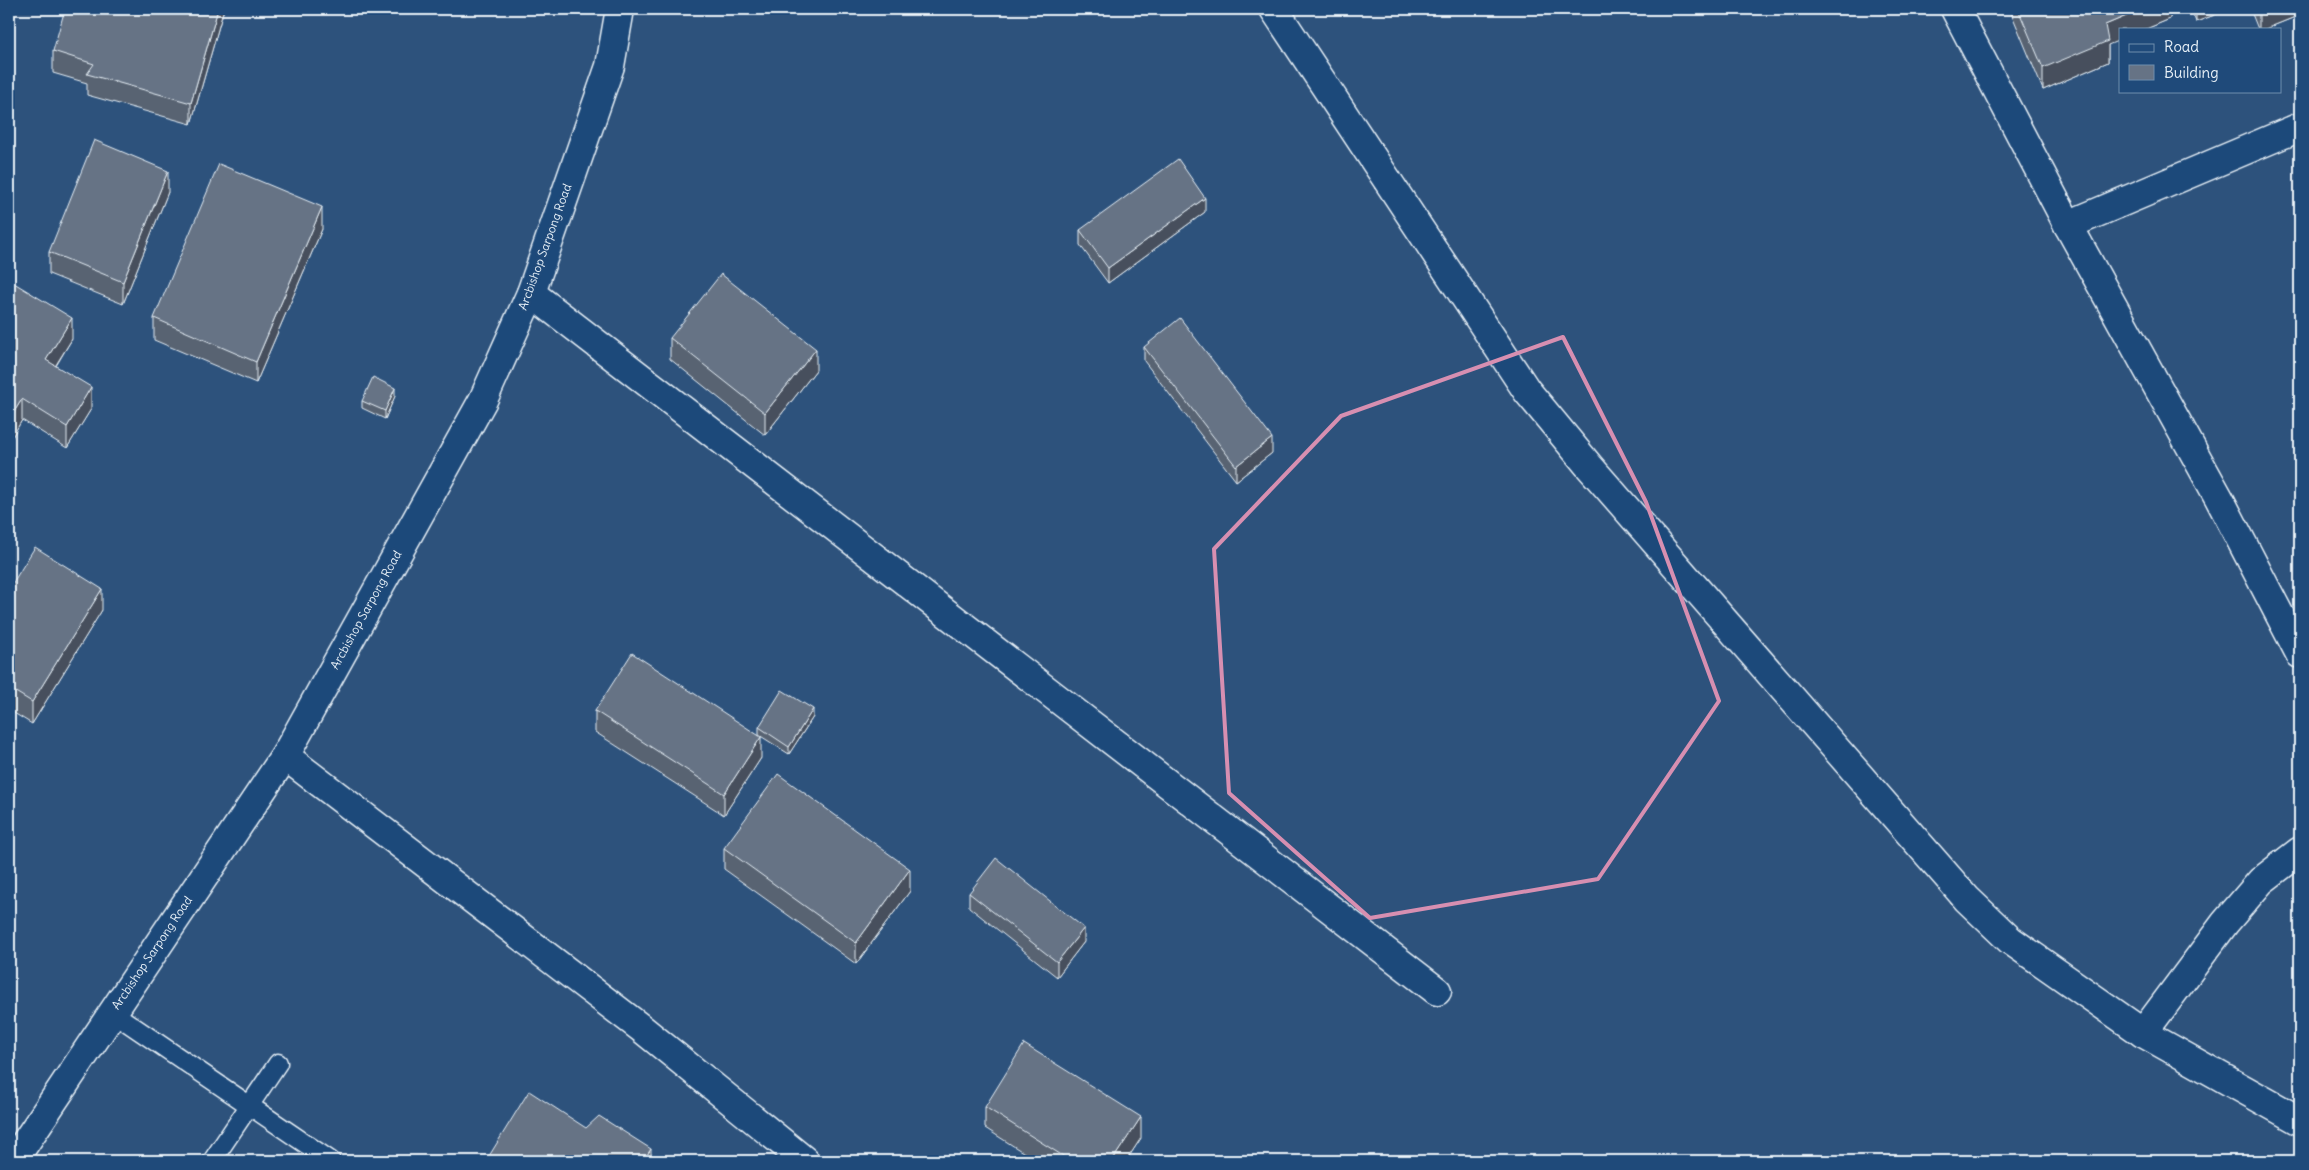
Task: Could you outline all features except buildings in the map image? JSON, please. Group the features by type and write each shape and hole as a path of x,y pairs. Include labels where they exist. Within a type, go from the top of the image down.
{"street":[{"name":"Arcbishop Sarpong Road","path":"13,1161 285,756 483,400 530,293 610,66 620,9"},
{"path":"1274,9 1527,391 1589,466 1967,898 2010,940 2143,1033 2300,1121"},
{"path":"1954,9 2068,225 2219,498 2300,654"},
{"path":"2068,225 2300,127"},
{"path":"530,293 1437,992"},
{"path":"285,756 641,1028 805,1161"},
{"path":"2143,1033 2225,923 2261,881 2300,851"}],"lane":[{"path":"112,1012 331,1161"},
{"path":"212,1161 278,1063"}],"highlighted area":[{"path":"1563,337 1646,502 1719,701 1598,879 1370,918 1229,793 1214,549 1341,416"}]}
